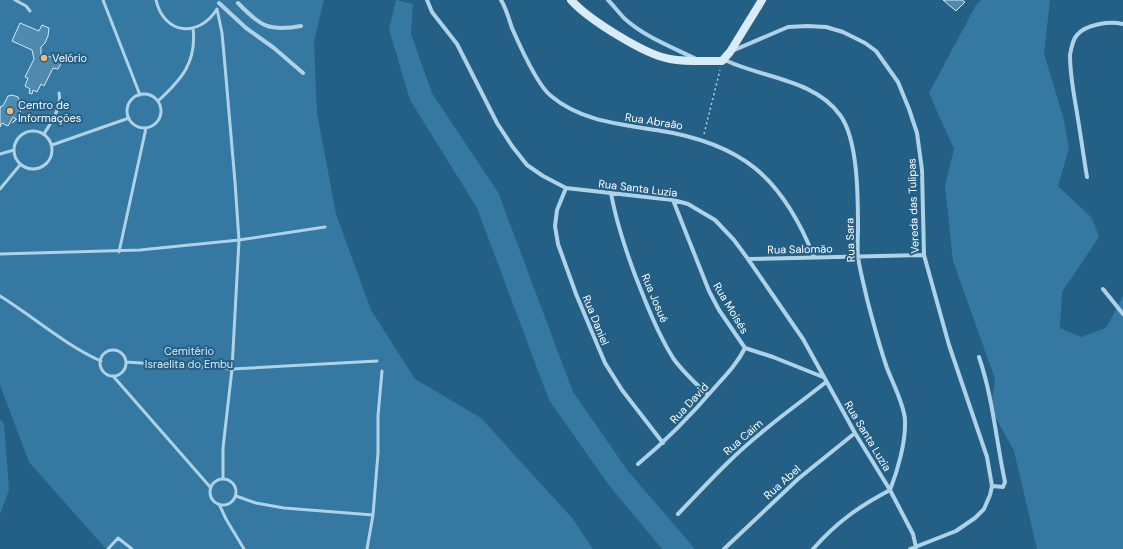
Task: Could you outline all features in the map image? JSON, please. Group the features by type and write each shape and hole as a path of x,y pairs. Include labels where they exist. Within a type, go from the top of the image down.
{"main road":[{"path":"571,0 600,24 645,51 669,59 700,61 722,61 730,52 762,0"}],"street":[{"name":"Rua Santa Luzia","path":"427,0 432,12 458,44 497,123 527,165 543,176 566,188 673,200 688,204 715,220 734,240 803,339 855,433 890,490"},
{"name":"Rua Abraão","path":"501,0 513,30 541,84 550,95 564,106 593,119 703,140 736,155 765,176 787,204 799,222 814,257"},
{"path":"608,0 625,19 641,30 658,41 700,61"},
{"path":"219,2 246,28 274,48 303,73"},
{"path":"238,3 263,25 285,29 301,26"},
{"path":"1087,177 1072,83 1070,54 1076,35 1084,30 1103,23 1112,22 1123,24"},
{"name":"Vereda das Tulipas","path":"730,52 788,27 826,27 844,32 865,43 876,51 898,82 917,133 922,170 924,255 949,345 987,457 992,486 984,508 975,518 956,531 910,549"},
{"name":"Rua Sara","path":"722,61 727,61 802,86 830,104 840,115 847,127 852,146 858,203 858,256 861,274 876,334 905,418 898,466 890,490"},
{"name":"Rua Daniel","path":"566,188 557,210 555,226 558,244 566,268 605,363 622,390 663,443"},
{"name":"Rua Josué","path":"611,193 622,240 645,302 662,338 674,359 689,377 708,395"},
{"name":"Rua Moisés","path":"673,200 709,291 719,310 745,348 773,357 823,377"},
{"name":"Rua Salomão","path":"748,259 924,255"},
{"path":"1103,289 1123,314"},
{"name":"Rua David","path":"638,464 663,443 708,395 740,358 745,348"},
{"path":"979,357 986,376 992,401 995,429 1005,482 1003,487 992,486"},
{"name":"Rua Caim","path":"678,514 743,448 826,382"},
{"name":"Rua Abel","path":"724,549 798,478 855,433"},
{"path":"813,549 843,519 868,502 890,490 913,534 915,548"}],"lane":[{"path":"15,0 26,6 30,11"},
{"path":"103,0 140,95"},
{"path":"156,0 158,9 164,18 172,25 182,28 193,28 203,25 211,18 217,9 219,2"},
{"path":"217,9 224,53 239,240 232,369 223,448 223,478"},
{"path":"158,101 179,80 188,68 193,52 193,28"},
{"path":"44,134 58,108 60,99 59,93"},
{"path":"146,94 158,101 161,116 155,124 146,128 136,126 129,118 127,113 128,107 134,97 146,94"},
{"path":"52,145 129,118"},
{"path":"119,252 146,128"},
{"path":"32,131 44,134 49,138 52,145 51,157 44,166 38,169 26,168 20,165 17,161 14,150 17,139 26,132 32,131"},
{"path":"0,154 14,150"},
{"path":"0,189 20,165"},
{"path":"0,254 119,252 239,240 325,227"},
{"path":"0,296 36,319 82,352 101,361"},
{"path":"113,376 124,370 126,362 125,358 120,352 111,350 104,354 101,361 102,369 105,373 113,376 210,488 213,500 219,504 244,549"},
{"path":"126,362 232,369 377,361"},
{"path":"367,549 373,514 382,371"},
{"path":"210,488 215,481 223,478 234,484 236,488 236,496 234,500 227,504 219,504"},
{"path":"236,496 256,503 284,508 373,514"},
{"path":"108,549 118,538 132,549"}],"path":[{"path":"703,140 722,61"}],"green space":[{"name":"Cemitério Israelita do Embu","path":"0,0 324,0 314,41 317,113 336,214 371,310 415,379 481,418 573,519 593,549 106,549 29,462 0,385"},
{"path":"396,0 413,4 411,34 432,93 498,192 573,392 628,471 695,549 662,549 608,484 549,400 477,208 410,100 389,29"},
{"path":"981,0 1050,0 1044,54 1063,116 1069,148 1058,186 1092,218 1099,237 1062,292 1060,328 1081,337 1106,328 1123,296 1123,549 1037,549 1014,451 991,409 995,379 953,261 945,186 954,149 929,93 976,5"},
{"path":"0,419 4,424 9,490 0,514"}],"building":[{"path":"943,0 962,0 965,2 956,11"},
{"name":"Velório","path":"20,23 39,31 42,25 49,28 48,36 45,43 41,47 41,56 52,57 61,63 58,69 53,68 44,86 41,84 37,92 33,90 32,94 29,93 30,89 25,86 28,78 25,77 34,59 32,50 12,41"},
{"name":"Centro de Informações","path":"12,95 18,97 22,107 20,113 17,119 12,123 16,119 13,117 8,126 2,123 0,127 1,106 3,106 8,96"}],"place":[{"name":"Velório","path":"44,58"},
{"name":"Centro de Informações","path":"10,111"}]}
